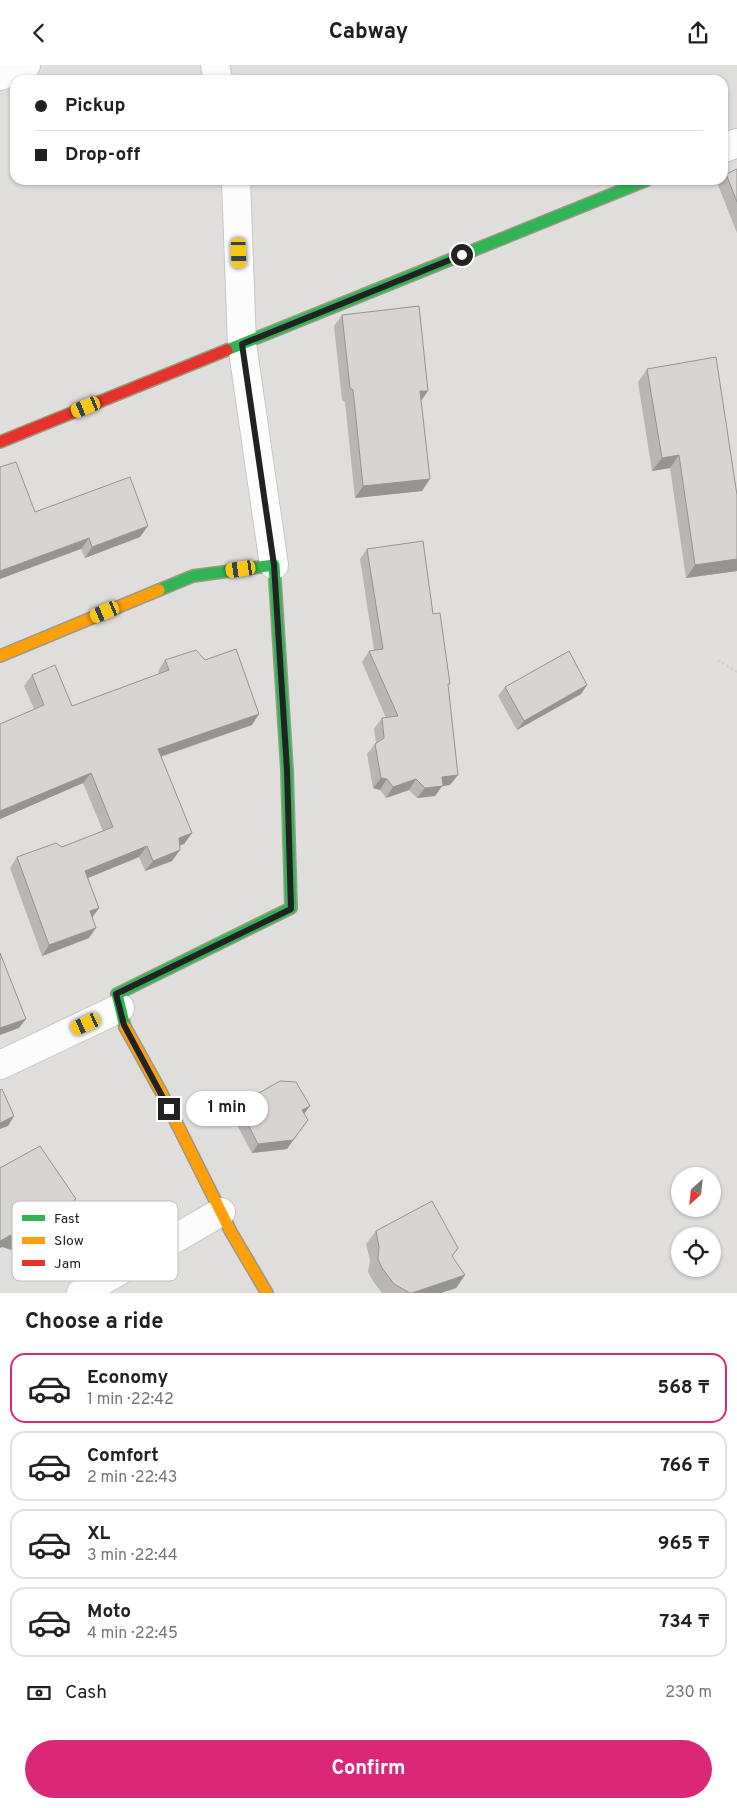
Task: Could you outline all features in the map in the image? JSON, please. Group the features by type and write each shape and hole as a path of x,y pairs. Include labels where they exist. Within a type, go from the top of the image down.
{"street":[{"path":"0,76 26,65"},
{"path":"236,185 242,344 274,565 287,770 291,909 116,994 124,1025 161,1092 231,1232 268,1293"},
{"path":"0,442 635,185"},
{"path":"0,656 192,576 274,565"},
{"path":"0,1065 120,1008"},
{"path":"178,1237 221,1212"},
{"path":"81,1293 102,1281"}],"path":[{"path":"718,660 737,672"}],"shaded area":[{"path":"0,65 737,65 737,1293 0,1293"}],"building":[{"path":"737,169 737,202 728,179 728,173"},
{"path":"419,306 428,391 420,391 430,479 363,486 353,390 350,388 342,315"},
{"path":"716,357 737,495 737,559 695,565 679,455 662,458 647,369"},
{"path":"16,462 35,512 130,477 148,526 92,547 89,538 0,571 0,467"},
{"path":"423,541 433,614 440,613 450,684 448,684 458,775 442,777 443,786 425,788 416,779 393,787 387,779 381,778 375,744 384,738 382,718 398,716 369,651 383,649 367,549"},
{"path":"236,649 259,714 158,749 192,833 179,838 180,850 153,861 147,846 85,871 99,908 90,911 96,928 49,945 17,857 56,843 62,847 113,827 91,773 0,811 0,724 44,705 32,675 55,665 72,706 169,670 165,660 196,650 205,660"},
{"path":"569,651 587,685 524,721 505,687"},
{"path":"0,953 26,1019 0,1028"},
{"path":"280,1081 296,1082 310,1106 302,1110 308,1120 293,1140 258,1144 238,1105"},
{"path":"2,1089 14,1116 0,1123 0,1090"},
{"path":"40,1146 76,1199 73,1201 12,1201 12,1235 0,1241 0,1168"},
{"path":"432,1201 458,1248 452,1256 465,1275 410,1293 394,1284 382,1268 378,1259 379,1247 376,1231"}],"traffic: fast":[{"path":"227,350 635,185"},
{"path":"125,1027 117,994 291,908 287,770 274,565 193,576 159,590"}],"traffic: slow":[{"path":"0,656 159,590"},
{"path":"125,1027 161,1092 231,1232 267,1293"}],"traffic: jam":[{"path":"0,442 227,350"}],"route":[{"path":"169,1109 124,1025 116,994 291,909 287,770 274,565 242,344 462,255"}]}
